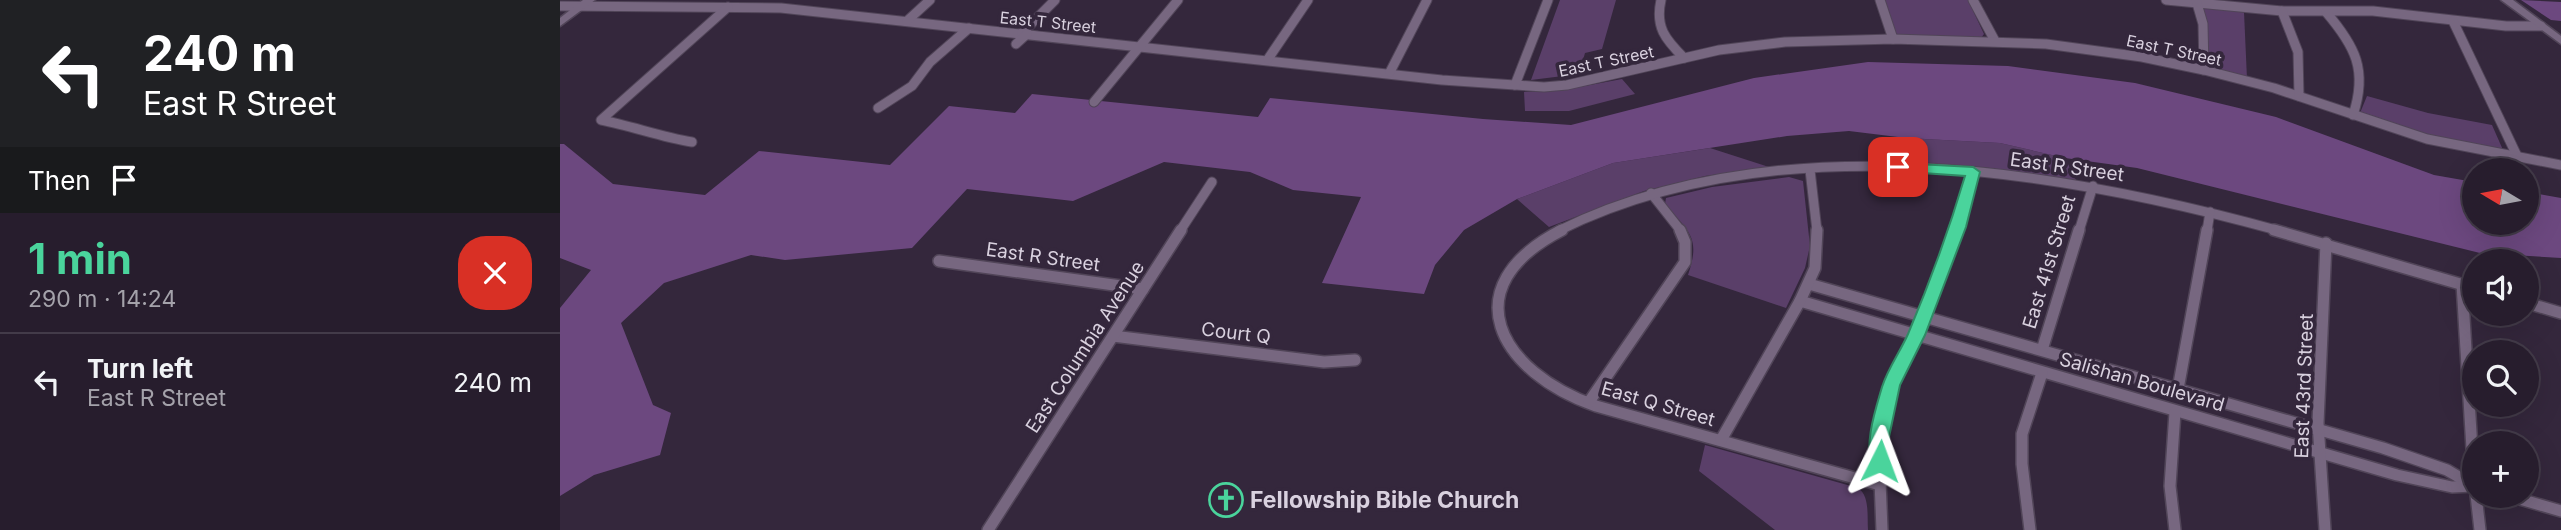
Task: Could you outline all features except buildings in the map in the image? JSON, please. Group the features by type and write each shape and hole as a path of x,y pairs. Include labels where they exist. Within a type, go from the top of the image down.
{"street":[{"path":"692,142 660,137 634,126 601,120 735,0"},
{"path":"781,8 792,0"},
{"path":"907,21 930,0"},
{"path":"1016,44 1055,0"},
{"path":"1094,102 1178,0"},
{"path":"1268,59 1308,0"},
{"path":"1390,72 1427,0"},
{"path":"1516,85 1548,0"},
{"path":"1661,0 1657,16 1660,32 1684,58"},
{"path":"1880,0 1893,39"},
{"path":"1973,0 1995,41"},
{"path":"2166,0 2281,11 2373,11 2506,26 2541,26"},
{"path":"2505,0 2561,41"},
{"path":"2197,1 2203,24 2204,70"},
{"path":"560,23 586,3"},
{"name":"East T Street","path":"560,6 586,3 781,8 1390,72 1442,80 1516,85 1567,85 1753,44 1893,39 1995,41 2102,50 2204,70 2299,96 2427,139 2518,158"},
{"path":"2281,11 2298,47 2301,75 2299,96"},
{"path":"2326,12 2344,33 2357,61 2362,87 2353,115"},
{"path":"2453,21 2518,158"},
{"path":"878,108 912,86 930,62 969,28"},
{"name":"East T Street","path":"2539,161 2561,165"},
{"name":"East R Street","path":"1504,279 1529,248 1553,233 1651,193 1719,177 1898,167 1973,172 2093,186 2210,212 2462,284"},
{"path":"1721,440 1809,284 1818,250 1810,170"},
{"path":"1882,530 1880,437 1884,411 1891,385 1916,335 1958,227 1973,172"},
{"name":"East Columbia Avenue","path":"988,530 1212,182"},
{"name":"East 41st Street","path":"2042,350 2093,186"},
{"path":"1590,402 1685,262 1687,250 1684,234 1651,193"},
{"path":"2178,389 2210,212"},
{"name":"East 43rd Street","path":"2325,530 2320,493 2319,430 2326,243"},
{"name":"East R Street","path":"939,261 1143,289"},
{"name":"East Q Street","path":"1504,279 1499,310 1507,342 1536,377 1561,392 1880,485"},
{"name":"Salishan Boulevard","path":"1809,284 2319,430 2436,466 2462,479"},
{"name":"Salishan Boulevard","path":"1800,301 2319,453 2412,479 2452,487 2462,486"},
{"path":"2539,307 2561,313"},
{"path":"2465,326 2471,431"},
{"name":"Court Q","path":"1113,336 1324,362 1355,360"},
{"path":"2030,530 2023,475 2022,434 2042,373"},
{"path":"2175,412 2168,472 2169,499 2175,530"},
{"path":"2539,505 2561,511"},
{"path":"2477,508 2480,530"}],"shaded area":[{"path":"1560,0 1616,0 1602,49 1585,53 1579,74 1531,80"},
{"path":"1883,0 1968,0 1984,34 1981,38 1896,36"},
{"path":"2521,0 2561,2 2561,21 2551,20"},
{"path":"2203,9 2244,12 2247,79 2208,68"},
{"path":"1868,62 2008,66 2135,83 2276,117 2434,175 2462,180 2462,235 2539,235 2539,194 2561,198 2561,258 2539,257 2539,249 2464,249 2137,168 2065,158 2000,143 1906,138 1849,131 1787,136 1613,163 1517,199 1464,230 1435,265 1424,294 1322,283 1361,197 1293,190 1250,172 1164,162 1073,201 967,189 912,248 785,260 751,255 664,283 621,323 653,405 671,413 660,455 594,475 560,496 560,308 591,270 560,258 560,144 564,144 613,184 705,195 759,151 890,165 949,106 1015,113 1032,94 1258,117 1270,98 1571,125 1754,78"},
{"path":"1622,79 1635,94 1569,111 1525,111 1524,92 1563,90"},
{"path":"2367,96 2428,113 2492,125 2503,150 2444,141 2360,113"},
{"path":"1906,138 2000,143 2065,158 2076,180 1990,168 1914,163"},
{"path":"1710,148 1769,167 1705,176 1644,191 1549,227 1517,199 1613,163"},
{"path":"1789,177 1803,181 1810,246 1805,268 1786,308 1688,275 1693,243 1686,229 1665,204 1666,198 1712,187"},
{"path":"1705,445 1858,488 1866,501 1868,530 1775,530 1699,471"}],"place":[{"name":"Fellowship Bible Church","path":"1226,500"}],"route":[{"path":"1880,461 1880,437 1891,385 1916,335 1958,227 1973,172 1898,167"}]}
